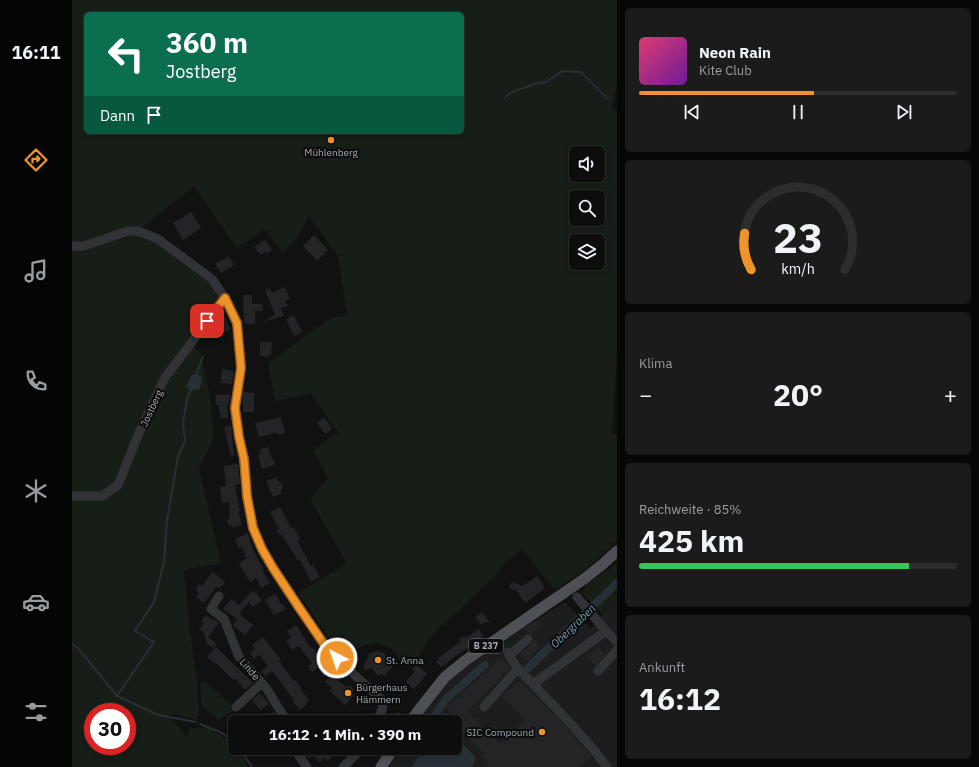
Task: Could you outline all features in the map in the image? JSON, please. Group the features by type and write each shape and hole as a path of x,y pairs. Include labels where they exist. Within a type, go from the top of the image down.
{"main road":[{"name":"B 237","path":"415,715 445,677 466,660 584,579 617,551"},
{"path":"381,767 389,755"}],"street":[{"path":"72,246 84,246 128,231 138,231 158,239 212,279 225,298 237,323 241,368 235,408 244,459 247,496 253,528 262,549 273,568 326,647 382,700 383,707 380,715"},
{"name":"Jostberg","path":"72,496 102,496 118,485 164,380 225,298"},
{"name":"Linde","path":"219,596 211,609 224,619 239,657 267,689 283,715"},
{"path":"577,597 617,642"},
{"path":"533,684 606,631"},
{"path":"528,639 509,654 519,669 599,755 607,767"},
{"path":"598,671 617,650"},
{"path":"484,708 519,669"},
{"path":"236,707 262,683"},
{"path":"298,755 307,767"},
{"path":"343,767 356,755"}],"shaded area":[{"path":"72,0 617,0 617,85 612,108 617,112 617,351 612,434 617,435 617,540 596,561 555,590 522,549 507,561 495,576 441,626 428,641 411,668 400,660 390,647 378,643 365,645 351,651 341,652 336,648 298,593 347,564 310,499 328,477 313,451 338,432 311,394 275,401 268,363 332,318 347,315 338,256 309,216 297,238 283,252 264,229 237,248 194,186 138,231 212,279 225,298 190,345 200,352 210,396 214,438 199,468 221,563 184,570 190,632 197,678 199,713 197,720 174,714 170,716 187,737 190,728 206,727 222,736 228,742 228,755 242,755 248,767 72,767"},
{"path":"197,374 202,377 201,385 199,389 190,391 186,386 192,375"},
{"path":"617,561 617,598 602,614 582,593 587,584 613,566"},
{"path":"617,598 617,767 389,767 397,755 462,755 462,715 421,715 448,681 487,652 565,602 590,628"},
{"path":"522,628 516,649 509,656 502,656 488,652"},
{"path":"205,681 236,709 219,720 202,707 200,682"},
{"path":"462,743 476,758 472,767 411,767 420,755 462,755"}],"building":[{"path":"191,212 201,228 183,240 173,223"},
{"path":"314,235 328,250 317,261 303,246"},
{"path":"265,240 272,250 267,254 266,252 261,255 254,247"},
{"path":"229,256 234,265 221,273 215,264"},
{"path":"285,287 290,299 285,301 288,306 281,308 284,316 264,322 275,314 265,291 270,288 272,293"},
{"path":"243,295 252,295 252,304 262,304 263,311 255,311 255,324 244,324"},
{"path":"294,315 302,332 294,336 286,319"},
{"path":"225,316 230,330 219,333 215,321 216,319"},
{"path":"260,342 272,342 271,355 268,355 268,357 260,356"},
{"path":"222,369 234,371 232,384 221,383"},
{"path":"243,392 254,393 254,412 243,412"},
{"path":"230,394 229,404 227,404 228,418 220,418 219,405 216,405 215,395"},
{"path":"281,417 285,433 278,435 277,433 259,437 255,423"},
{"path":"324,417 332,429 325,434 317,423"},
{"path":"231,425 234,456 231,457 224,427"},
{"path":"268,447 275,465 262,469 258,455 261,454 260,449"},
{"path":"238,464 240,484 235,485 240,511 238,511 242,525 233,528 232,525 229,526 227,520 230,519 229,502 222,503 220,487 226,486 224,466"},
{"path":"276,477 279,482 282,483 282,493 273,497 266,481"},
{"path":"280,507 291,528 293,527 300,538 297,540 311,566 313,565 320,577 311,582 300,560 298,561 289,545 276,530 279,529 270,512"},
{"path":"248,533 257,558 264,569 262,570 270,583 261,588 256,578 250,582 239,563 247,558 242,547 239,548 235,539"},
{"path":"213,572 225,582 220,588 217,586 204,603 196,597 199,593 195,589 199,584 202,586"},
{"path":"537,576 545,588 525,603 517,591 509,588 512,582 523,586"},
{"path":"252,591 254,593 256,592 262,601 252,607 249,602 240,612 242,613 240,615 253,625 245,635 233,626 238,618 237,619 223,609 231,599 239,605"},
{"path":"275,594 286,609 274,615 265,600"},
{"path":"482,612 490,623 485,622 481,625 475,617"},
{"path":"206,615 219,623 208,637 216,643 214,649 206,642 204,633 199,629 204,623 201,621"},
{"path":"537,620 542,626 531,634 529,633 525,628"},
{"path":"296,625 311,648 312,647 324,663 328,669 327,671 346,687 349,685 354,690 352,693 354,695 345,705 330,691 332,688 325,682 329,677 325,675 324,677 318,667 312,672 308,666 312,663 299,646 292,650 286,641 291,637 287,631"},
{"path":"478,629 484,636 441,667 436,662 439,659 438,658 461,641 459,639 464,636 466,638"},
{"path":"263,637 281,660 279,661 294,681 295,680 301,687 300,688 309,700 300,710 272,671 265,676 261,671 268,666 259,654 254,659 250,653 255,649 252,645"},
{"path":"534,639 540,646 530,656 532,659 528,662 520,654 532,643"},
{"path":"216,647 253,683 245,690 235,678 233,680 216,663 215,664 207,657"},
{"path":"599,647 605,654 595,666 588,658"},
{"name":"St. Anna","path":"376,651 386,654 385,655 395,664 384,676 382,674 377,675 372,668 365,670 364,666 369,654"},
{"name":"SIC Compound","path":"501,658 510,668 467,711 500,744 526,720 502,696 520,680 567,728 591,756 580,767 483,767 488,763 481,755 483,753 462,730 462,715 452,715 446,708"},
{"path":"416,664 427,674 414,689 406,682 415,671 412,669"},
{"path":"260,693 269,704 260,710 252,700"},
{"path":"274,712 275,715 265,715"},
{"path":"400,712 401,715 393,715"},
{"path":"308,755 333,755 328,761 324,758 320,762 313,756 309,758"}],"waterway":[{"path":"505,98 510,93 534,84 546,82 562,71 581,72 608,99"},
{"path":"196,376 203,356"},
{"path":"117,696 154,642 135,631 154,602 164,562 167,520 178,456 185,441 183,423 187,400 191,389"},
{"name":"Obergraben","path":"528,668 617,583"},
{"path":"72,644 78,648 117,696 158,715 196,722"},
{"name":"Obergraben","path":"435,715 446,699 485,665"},
{"path":"200,724 220,732 228,737"},
{"path":"244,755 252,767"}],"place":[{"name":"Mühlenberg","path":"331,140"},
{"name":"St. Anna","path":"378,660"},
{"name":"Bürgerhaus Hämmern","path":"348,693"},
{"name":"SIC Compound","path":"542,732"}],"route":[{"path":"207,321 225,298 237,323 241,368 235,408 244,459 247,496 253,528 262,549 273,568 326,647 337,658"}]}
